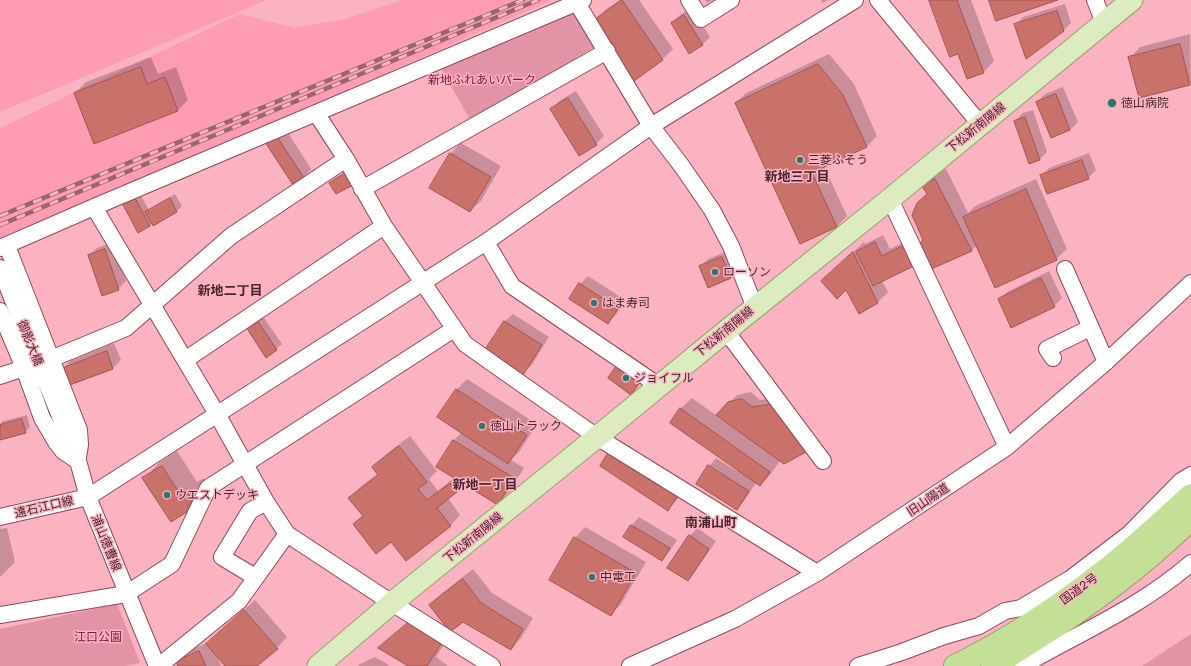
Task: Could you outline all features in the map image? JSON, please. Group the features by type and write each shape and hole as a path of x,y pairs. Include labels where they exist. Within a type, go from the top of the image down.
{"highway":[{"name":"国道2号","path":"955,666 984,652 1043,616 1104,572 1134,538 1191,495"},
{"name":"国道2号","path":"992,666 1052,629 1117,584 1171,539 1191,519"}],"main road":[{"name":"下松新南陽線","path":"318,666 392,603 890,199 1132,0"}],"street":[{"path":"688,0 701,19 731,0"},
{"name":"遠石江口線","path":"0,517 88,497 486,242 651,126 855,0"},
{"path":"878,0 980,124"},
{"path":"1095,0 1104,23"},
{"path":"0,311 24,368 42,418 63,451 78,461 80,445 79,430 4,247 94,207 580,1 606,51 651,126 681,165 712,210 730,246 755,308"},
{"path":"362,190 606,51"},
{"path":"316,113 346,159 362,190 384,226 465,344 597,437 817,573"},
{"path":"51,359 126,328 231,236 346,159"},
{"path":"890,199 1006,447"},
{"path":"94,207 217,414 266,502 287,534 492,666"},
{"path":"185,360 384,226"},
{"path":"486,242 512,286 659,386"},
{"name":"御影大橋","path":"0,268 60,418"},
{"path":"1065,269 1106,362"},
{"name":"旧山陽道","path":"630,666 735,618 817,573 1006,447 1106,362 1191,283"},
{"path":"1053,358 1047,350 1090,328"},
{"path":"0,615 126,594 172,564 208,488 454,329"},
{"path":"726,331 823,461"},
{"path":"0,376 24,368"},
{"name":"浦山徳曹線","path":"60,418 78,461 88,497 126,594 158,666"},
{"path":"858,666 902,652 944,636 979,626 1005,611 1021,608 1134,538 1182,481 1191,475"},
{"path":"255,577 222,557 250,511 266,502"},
{"path":"158,666 239,601 287,534"},
{"path":"1022,666 1130,608 1174,578 1191,563"}],"shaded area":[{"path":"0,0 267,0 0,112"},
{"path":"403,0 552,0 0,243 0,128 240,14 295,28 349,18"}],"green space":[{"name":"新地ふれあいパーク","path":"575,8 597,45 471,122 440,66"},
{"name":"江口公園","path":"117,604 140,663 125,666 0,666 0,629"},
{"path":"1191,634 1191,666 1142,666"}],"building":[{"path":"622,0 663,60 634,81 593,21"},
{"path":"929,0 957,0 984,73 967,79 958,54 950,57"},
{"path":"989,0 1058,0 996,21"},
{"path":"1057,11 1064,31 1026,59 1014,24"},
{"path":"684,15 703,45 689,54 671,23"},
{"path":"1180,44 1190,85 1139,98 1128,57"},
{"name":"三菱ふそう","path":"818,64 843,95 867,147 812,173 837,227 800,244 735,103"},
{"path":"141,67 147,84 165,77 178,111 94,144 74,93"},
{"path":"1056,94 1070,130 1051,138 1036,102"},
{"path":"568,98 597,145 579,156 550,109"},
{"path":"1025,117 1040,160 1029,164 1014,121"},
{"path":"276,135 304,178 293,185 265,142"},
{"path":"450,153 491,177 470,212 429,188"},
{"path":"1082,160 1089,179 1047,194 1040,175"},
{"path":"347,172 355,184 336,194 329,183"},
{"path":"935,179 972,251 929,270 918,245 923,240 912,215 917,203 927,194 922,186"},
{"path":"1026,189 1057,260 995,288 963,217"},
{"path":"133,194 150,226 138,233 121,201"},
{"path":"170,198 177,212 153,226 145,212"},
{"path":"875,242 882,256 904,245 914,266 873,286 856,252"},
{"path":"105,249 119,290 102,296 88,255"},
{"path":"853,252 878,303 859,314 846,290 837,299 821,281"},
{"name":"ローソン","path":"722,257 731,278 708,288 699,266"},
{"path":"1041,278 1055,307 1011,328 998,299"},
{"name":"はま寿司","path":"579,283 618,308 608,324 569,299"},
{"path":"257,320 277,350 266,358 246,327"},
{"path":"504,321 542,345 523,375 485,350"},
{"path":"107,351 113,369 67,386 61,369"},
{"name":"ジョイフル","path":"620,361 643,378 631,395 608,378"},
{"name":"徳山トラック","path":"456,389 527,435 508,464 437,417"},
{"path":"742,399 752,407 772,404 806,452 784,464 716,415 728,402"},
{"path":"680,408 770,472 760,486 670,423"},
{"path":"22,419 26,433 0,440 0,425"},
{"path":"453,440 514,478 498,505 436,467"},
{"path":"399,446 427,482 418,489 427,500 450,483 457,492 437,508 451,526 406,561 391,542 376,554 353,524 363,516 348,498 378,475 372,467"},
{"path":"610,450 678,495 668,511 600,466"},
{"path":"708,465 749,491 737,510 696,484"},
{"name":"ウエストデッキ","path":"162,466 182,497 188,493 193,502 187,506 190,510 171,522 142,478"},
{"path":"631,525 670,548 662,561 623,537"},
{"path":"689,535 709,549 688,581 667,568"},
{"name":"中電工","path":"574,537 636,573 611,616 549,580"},
{"path":"463,579 481,603 523,629 511,650 463,622 450,632 429,605"},
{"path":"244,610 278,649 257,666 225,666 206,644"},
{"path":"410,621 441,644 427,666 408,666 378,648"},
{"path":"199,651 206,666 178,666 176,662"}],"railway":[{"path":"0,216 523,0"},
{"path":"0,225 538,0"}],"place":[{"name":"徳山病院","path":"1112,103"},
{"name":"三菱ふそう","path":"800,160"},
{"name":"ローソン","path":"715,272"},
{"name":"はま寿司","path":"594,303"},
{"name":"ジョイフル","path":"626,378"},
{"name":"徳山トラック","path":"482,426"},
{"name":"ウエストデッキ","path":"167,495"},
{"name":"中電工","path":"592,577"}],"district":[{"name":"新地三丁目","path":"797,177"},
{"name":"新地二丁目","path":"230,291"},
{"name":"新地一丁目","path":"485,485"},
{"name":"南浦山町","path":"711,523"}]}
